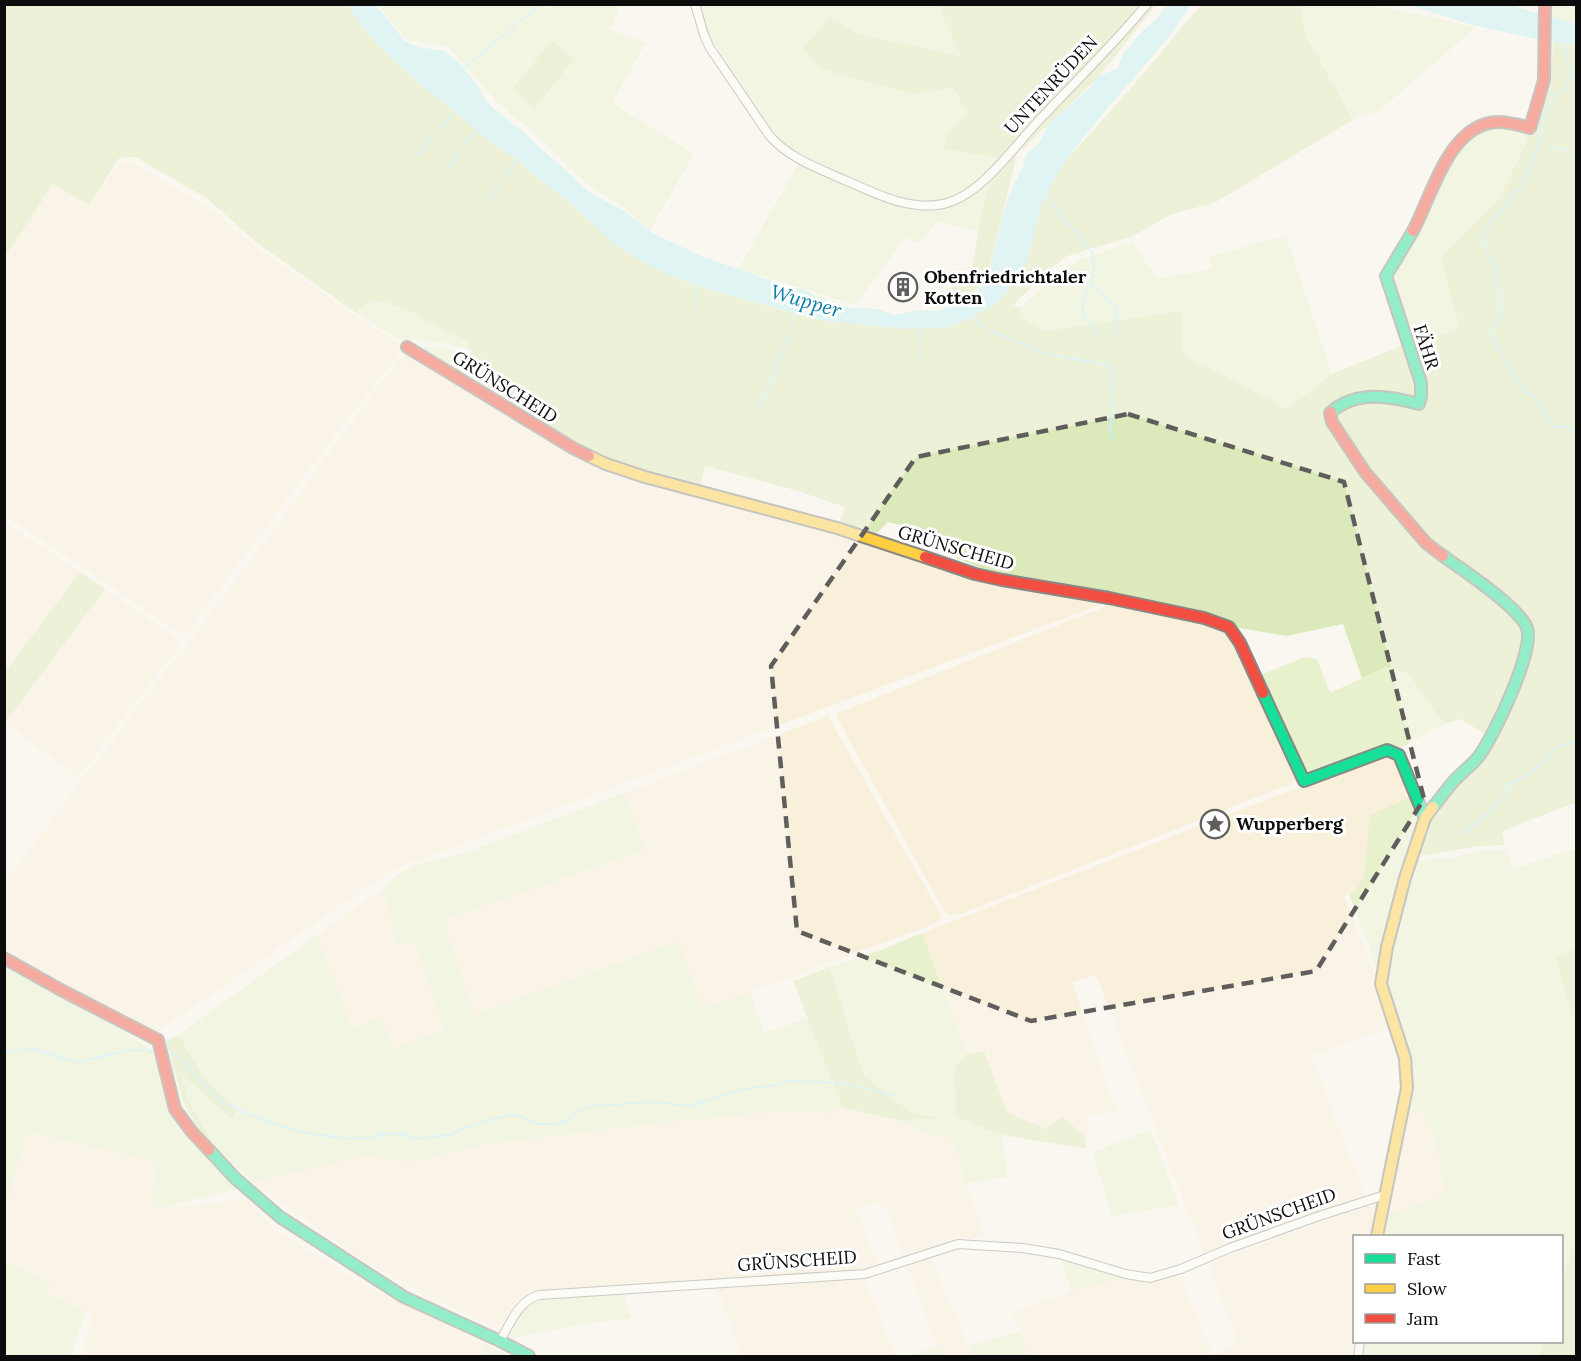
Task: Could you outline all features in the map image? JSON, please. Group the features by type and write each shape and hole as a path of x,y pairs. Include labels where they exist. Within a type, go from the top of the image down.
{"street":[{"name":"UNTENRÜDEN","path":"696,4 704,35 712,52 780,147 829,173 887,198 915,205 943,204 962,197 977,187 1125,31 1147,4"},
{"name":"FÄHR","path":"1425,818 1452,783 1479,756 1500,719 1525,657 1527,628 1521,618 1498,596 1426,543 1365,472 1332,422 1330,413 1336,406 1372,395 1398,398 1419,404 1420,383 1386,276 1424,210 1446,160 1460,139 1473,129 1490,122 1530,128 1544,80 1545,4"},
{"name":"GRÜNSCHEID","path":"407,347 573,448 606,464 645,477 837,528 975,574 1109,598 1204,618 1229,627 1240,643 1304,781 1387,750 1400,755 1425,818"},
{"path":"1377,1235 1407,1088 1405,1058 1381,984 1390,936 1405,878 1425,818"},
{"path":"4,958 158,1040 175,1109 192,1132 235,1178 280,1217 404,1297 529,1356"},
{"name":"GRÜNSCHEID","path":"500,1341 524,1303 531,1297 539,1295 865,1274 958,1244 1023,1248 1059,1254 1126,1274 1150,1278 1181,1269 1230,1248 1319,1216 1384,1195"}],"highlighted area":[{"path":"1128,414 1344,482 1424,799 1316,971 1031,1021 797,931 771,666 916,457"}],"shaded area":[{"path":"126,161 221,216 252,244 399,344 401,349 229,575 187,634 181,634 5,515 4,250 8,251 53,184 89,205 119,162"},
{"path":"408,352 573,450 817,524 977,577 1099,600 1100,603 395,868 157,1032 60,984 5,952 4,882 232,586 355,418"},
{"path":"4,522 80,572 5,672 4,672"},
{"path":"105,589 178,639 179,645 78,777 5,723"},
{"path":"1114,603 1205,622 1228,631 1297,772 1297,777 1288,785 958,915 948,914 944,911 835,714"},
{"path":"828,716 940,913 939,922 702,1009 677,941 473,1015 443,920 645,851 624,793"},
{"path":"1388,753 1399,759 1414,795 1370,815 1364,877 1354,892 1344,896 1377,980 1391,1028 1311,1056 1366,1197 1283,1224 1204,1254 1096,975 1072,982 1117,1113 1089,1115 1087,1149 1083,1133 1046,1129 1007,1112 984,1052 967,1054 922,933"},
{"path":"384,887 397,944 415,941 444,1030 392,1049 352,1029 317,935"},
{"path":"843,1108 898,1120 927,1133 950,1137 955,1144 986,1239 960,1237 904,1257 884,1201 855,1209 878,1266 862,1270 527,1291 499,1330 367,1264 253,1182 366,1156 413,1162 487,1144 656,1123 795,1110 831,1113"},
{"path":"1421,1111 1434,1135 1446,1195 1384,1216 1405,1115"},
{"path":"27,1131 155,1162 154,1203 157,1210 247,1199 275,1229 360,1282 483,1343 487,1356 84,1356 91,1313 46,1292 50,1283 5,1262 5,1209"},
{"path":"1367,1205 1376,1211 1372,1235 1353,1235 1353,1343 1358,1343 1356,1356 1028,1356 1012,1312 1071,1291 1125,1278 1146,1282 1179,1275 1213,1355 1238,1344 1208,1264"},
{"path":"931,1258 973,1356 941,1356 907,1266"},
{"path":"864,1277 895,1356 741,1356 717,1286"}],"green space":[{"path":"546,4 548,8 553,4 620,4 610,29 646,43 612,103 694,154 650,230 620,205 586,183 532,131 499,104 447,46 406,40 378,5"},
{"path":"4,5 348,5 360,24 379,46 415,80 490,142 518,160 532,174 568,201 614,244 643,262 669,275 707,289 825,321 906,329 948,327 969,319 997,303 1027,261 1042,202 1062,165 1201,5 1303,5 1300,15 1307,38 1353,120 1216,202 1170,215 1133,236 1067,256 1013,305 1020,307 1020,317 1045,331 1182,311 1181,353 1287,409 1332,374 1403,345 1460,329 1441,258 1499,199 1525,146 1545,90 1550,90 1553,43 1562,42 1576,46 1576,807 1574,803 1502,831 1505,845 1479,846 1424,856 1417,852 1429,819 1479,760 1492,738 1460,719 1444,724 1408,674 1386,667 1362,678 1343,624 1286,636 1233,627 1216,616 999,576 957,558 959,540 888,522 873,537 839,525 845,507 798,491 705,466 700,488 607,462 473,383 475,381 472,351 467,348 467,342 390,304 371,301 356,313 256,242 208,199 135,157 119,158 89,205 53,184 8,252 4,250"},
{"path":"700,5 939,5 963,58 858,34 830,17 912,94 953,87 969,114 947,134 1003,157 986,196 979,232 937,222 918,244 906,237 854,304 738,269 803,155 781,143 748,98 709,35"},
{"path":"939,5 1156,5 1096,80 1017,154 987,278 968,299 937,308 930,303 971,273 985,197 1003,158 944,149 947,134 968,114 953,87 912,94 822,69 803,49 830,17 858,34 962,57"},
{"path":"1303,5 1374,5 1476,27 1380,110 1353,120 1307,38 1300,15"},
{"path":"1551,5 1576,5 1576,24 1550,17"},
{"path":"552,41 574,59 534,109 513,88"},
{"path":"1503,125 1531,130 1525,146 1499,199 1441,258 1461,329 1411,341 1390,276 1459,143 1488,126"},
{"path":"1286,236 1332,374 1287,409 1181,353 1181,311 1045,331 1020,317 1020,307 1065,269 1080,260 1133,242 1158,278 1212,269 1210,256"},
{"path":"371,300 380,300 424,318 467,342 467,348 413,339 404,342 356,313"},
{"path":"425,346 471,354 475,381 473,383 423,352"},
{"path":"80,572 105,589 5,723 5,672"},
{"path":"1305,657 1317,659 1330,693 1386,667 1408,674 1444,724 1402,747 1384,744 1383,749 1312,776 1305,774 1260,675"},
{"path":"624,793 645,850 444,920 473,1015 678,941 702,1008 750,992 764,1033 808,1018 843,1108 831,1113 795,1110 656,1123 487,1144 413,1162 366,1156 253,1182 214,1146 187,1098 180,1073 230,1119 237,1112 206,1080 178,1035 317,935 352,1029 381,1017 392,1049 444,1030 415,941 397,945 384,887 396,875 414,866 468,852"},
{"path":"1414,795 1421,815 1404,866 1381,950 1379,969 1377,969 1349,894 1354,892 1364,877 1370,815"},
{"path":"1576,848 1576,948 1556,960 1576,1030 1576,1235 1563,1280 1563,1235 1381,1235 1384,1216 1446,1195 1434,1135 1422,1111 1405,1115 1410,1057 1387,983 1389,954 1414,863 1417,860 1448,858 1480,851 1506,849 1513,869"},
{"path":"922,933 967,1054 955,1067 980,1126 1002,1135 1007,1177 966,1183 955,1144 950,1138 927,1133 898,1120 920,1119 901,1114 886,1094 863,1075 830,967"},
{"path":"1576,948 1576,1030 1556,959"},
{"path":"5,962 122,1030 150,1049 161,1070 170,1116 236,1189 157,1210 154,1204 155,1162 27,1131 5,1209"},
{"path":"830,967 863,1075 912,1113 938,1118 898,1120 843,1108 793,981"},
{"path":"178,1035 206,1080 237,1111 231,1119 181,1074 187,1098 214,1146 200,1132 183,1101 166,1042"},
{"path":"984,1051 1007,1112 1046,1129 1062,1117 1083,1134 1087,1149 1002,1135 956,1117 955,1067 967,1054"},
{"path":"1150,1130 1179,1205 1112,1216 1093,1152"},
{"path":"1576,1235 1576,1356 1538,1356 1543,1343 1563,1343 1563,1280"},
{"path":"1061,1258 1125,1278 1071,1291"},
{"path":"5,1262 50,1283 47,1293 86,1311 73,1348 73,1356 5,1356"},
{"path":"623,1294 632,1318 577,1325 509,1339 525,1306 538,1300"},
{"path":"1020,1332 1028,1356 973,1356 969,1346"},
{"path":"483,1343 509,1356 487,1356"},
{"path":"1364,1343 1543,1343 1538,1356 1362,1356"},
{"path":"937,1346 941,1356 911,1356"}],"water":[{"path":"1506,4 1576,24 1576,46 1469,24 1409,5"},
{"name":"Wupper","path":"348,5 376,5 405,41 418,47 445,51 461,65 494,109 526,134 589,192 624,211 654,234 706,258 805,290 850,308 878,309 894,315 920,310 938,311 971,299 988,278 1002,218 1012,188 1023,167 1025,156 1039,143 1049,123 1091,87 1098,76 1117,69 1124,53 1167,5 1191,5 1169,37 1062,165 1042,202 1027,261 1014,284 997,303 969,319 948,327 906,329 825,321 707,289 669,275 643,262 614,244 568,201 532,174 518,160 490,142 415,80 379,46 360,24"}],"waterway":[{"path":"462,70 541,4"},
{"path":"1563,41 1571,76 1566,88 1556,93 1545,115 1537,149 1523,184 1481,238 1497,272 1501,313 1492,330 1492,337 1523,391 1536,398 1553,427 1562,426 1576,431"},
{"path":"441,127 455,111"},
{"path":"464,146 477,130"},
{"path":"416,156 434,135"},
{"path":"1550,147 1569,150 1576,159"},
{"path":"447,170 459,154"},
{"path":"505,177 519,157"},
{"path":"488,200 499,184"},
{"path":"1044,194 1092,252 1094,263 1092,284 1111,302 1116,312 1113,337"},
{"path":"694,310 695,283"},
{"path":"1092,284 1082,303 1087,320 1101,339"},
{"name":"Wupper","path":"791,326 795,311"},
{"path":"973,317 984,327"},
{"path":"919,327 919,349"},
{"path":"989,330 1047,354 1109,365 1114,409 1110,427 1113,439"},
{"path":"758,407 770,385 789,332"},
{"path":"918,353 918,359"},
{"path":"1461,836 1504,797 1511,782 1519,780 1544,763 1555,748 1576,741"},
{"path":"4,1051 33,1049 76,1062 132,1050 155,1052"},
{"path":"172,1052 185,1062 203,1085 220,1100 250,1115 300,1132 350,1139 397,1133 414,1138 449,1135 478,1123 510,1115 521,1116 537,1124 558,1124 592,1106 654,1102 691,1106 744,1089 778,1085 786,1081 841,1083 893,1095"}],"traffic: fast":[{"path":"1331,412 1352,400 1362,398 1385,397 1419,404 1421,383 1386,276 1413,231"},
{"path":"1433,807 1486,746 1512,693 1528,639 1527,628 1513,610 1490,589 1443,556"},
{"path":"1263,693 1304,781 1387,750 1399,755 1425,818"},
{"path":"209,1150 235,1178 280,1217 404,1297 529,1356"}],"traffic: slow":[{"path":"589,456 645,477 837,528 925,557"},
{"path":"1377,1235 1407,1088 1405,1058 1381,984 1387,947 1405,878 1425,818 1433,807"}],"traffic: jam":[{"path":"1413,231 1444,164 1467,135 1481,126 1498,122 1530,128 1544,80 1545,4"},
{"path":"407,347 589,456"},
{"path":"1331,412 1332,422 1365,472 1426,543 1443,556"},
{"path":"925,557 975,574 1109,598 1204,618 1229,627 1240,643 1263,693"},
{"path":"4,958 158,1040 175,1109 209,1150"}],"place":[{"name":"Obenfriedrichtaler Kotten","path":"903,287"},
{"name":"Wupperberg","path":"1215,824"}]}
